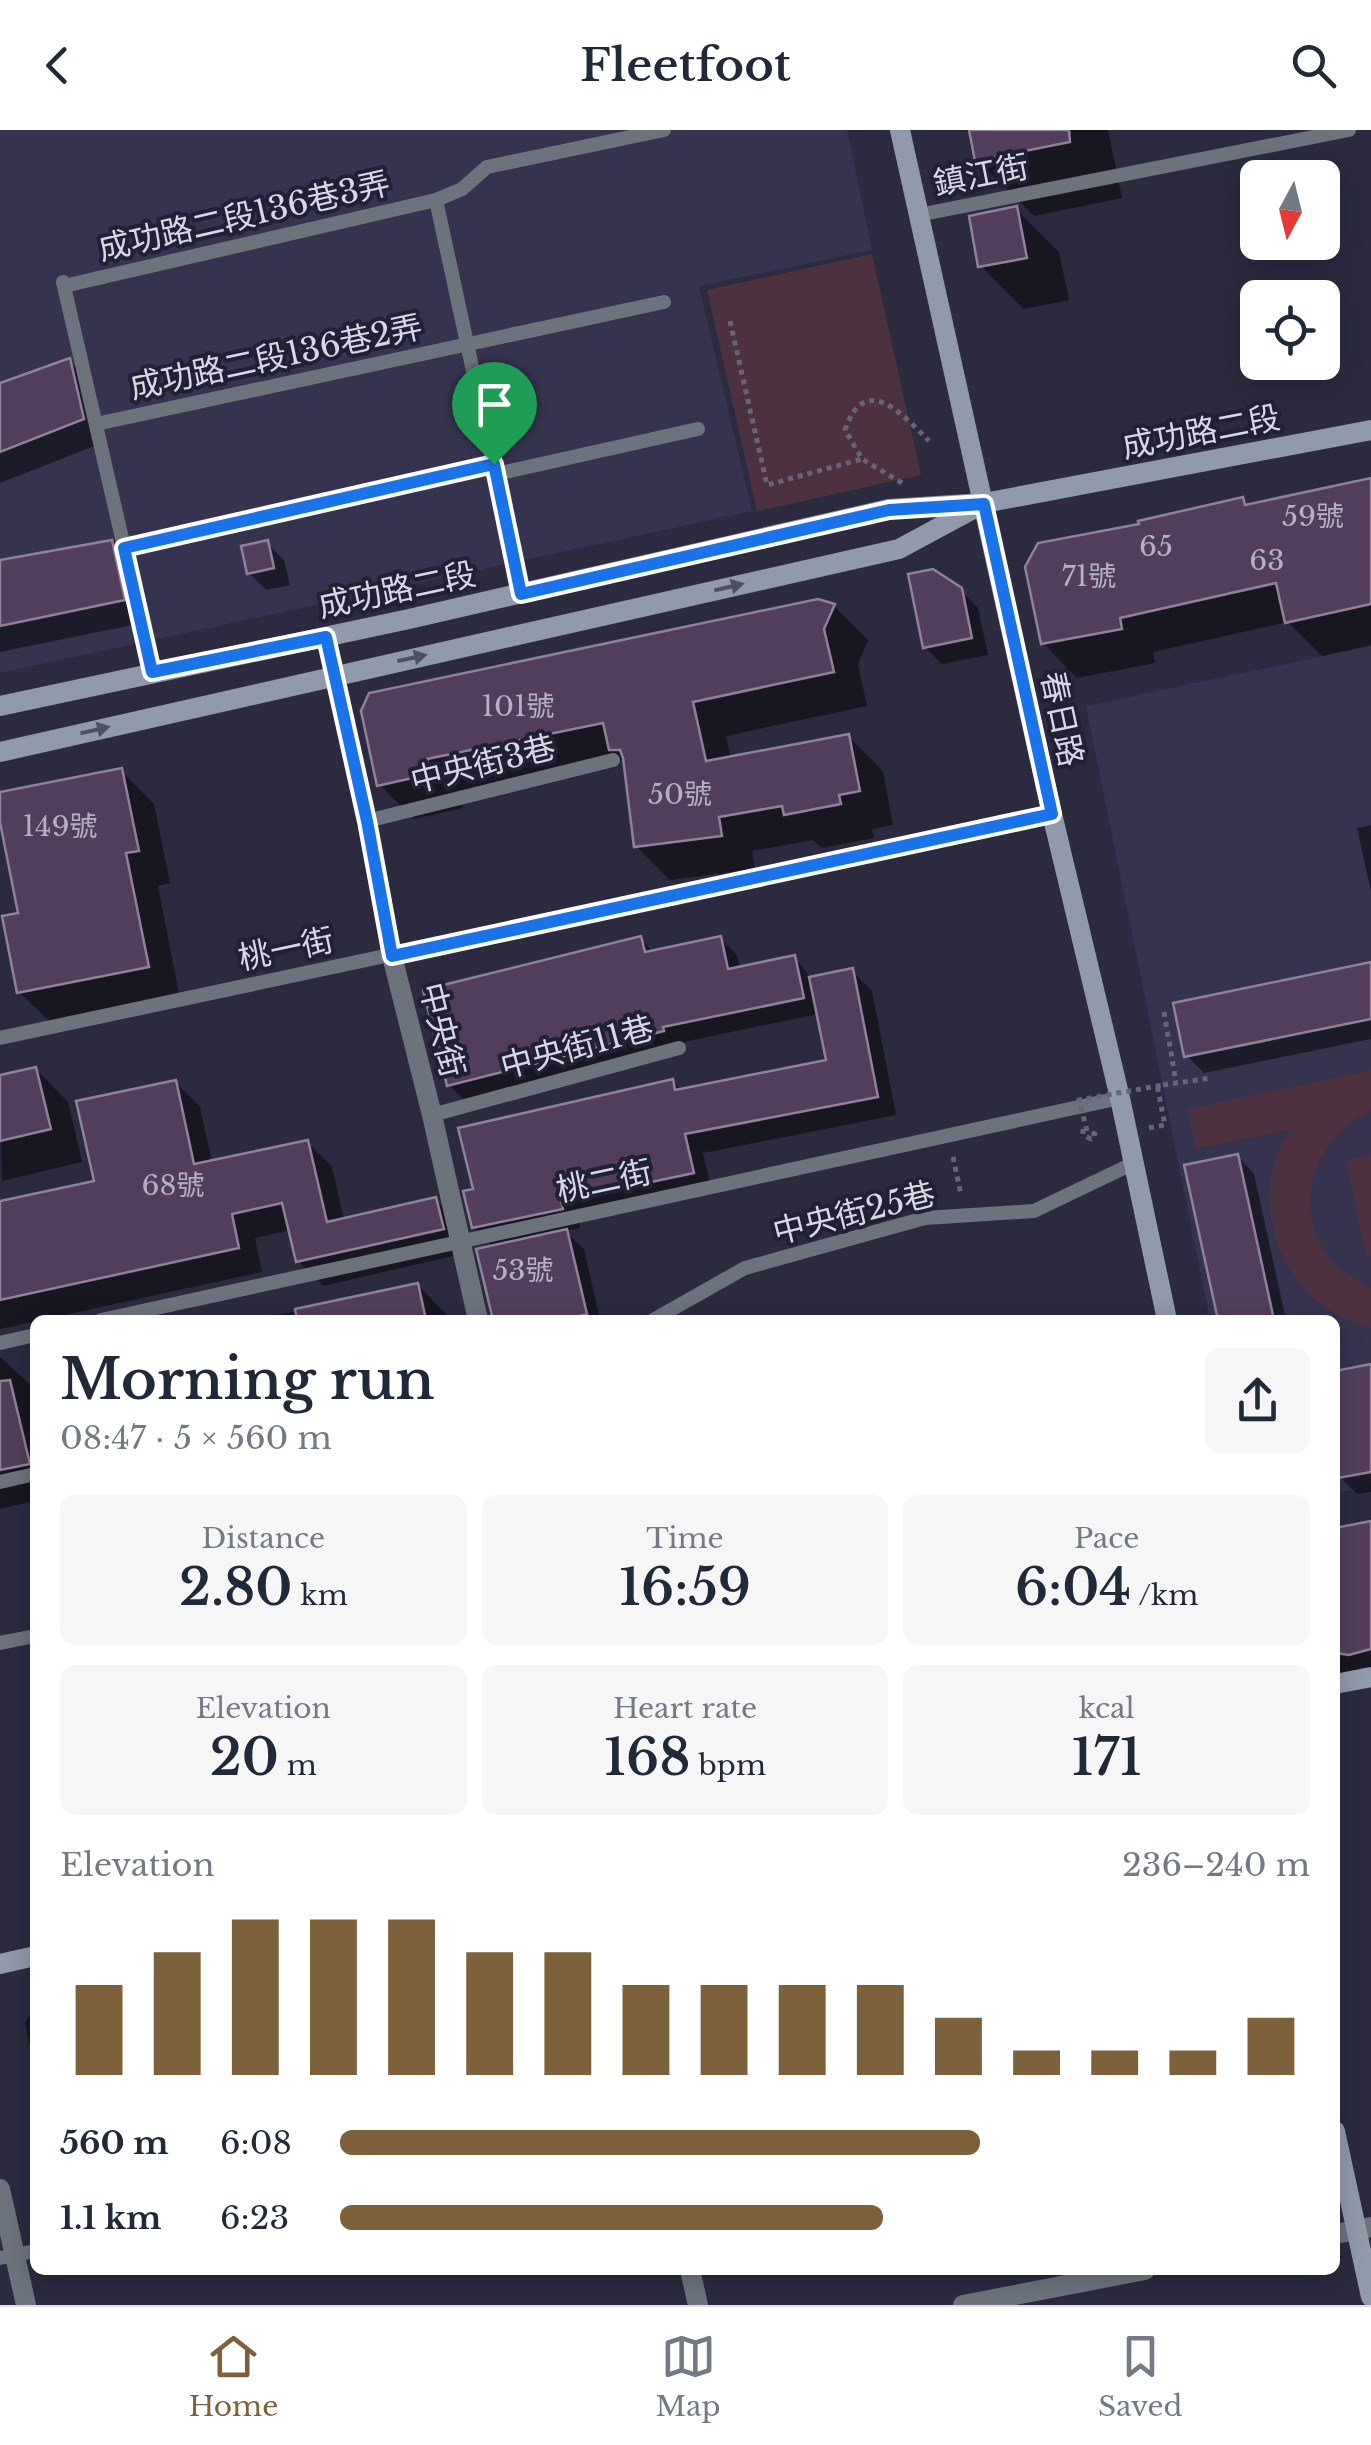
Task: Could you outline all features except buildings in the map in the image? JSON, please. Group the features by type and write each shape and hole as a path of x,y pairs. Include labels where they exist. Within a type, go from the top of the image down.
{"street":[{"name":"春日路","path":"900,130 1052,814 1120,1098 1165,1315"},
{"name":"成功路二段","path":"0,706 889,510 984,504 1371,430"},
{"name":"成功路二段","path":"0,752 900,549 984,504"},
{"name":"中央街","path":"326,637 392,956 477,1315"},
{"path":"1340,1683 1371,1677"},
{"path":"0,1964 30,1957"},
{"path":"1340,2148 1364,2228 1371,2297"},
{"path":"0,2189 26,2305"},
{"path":"691,2275 698,2305"},
{"path":"963,2305 1120,2275"}],"lane":[{"name":"成功路二段136巷3弄","path":"96,424 64,284 436,200 462,189 486,167 664,130"},
{"name":"鎮江街","path":"918,215 1348,130"},
{"path":"436,200 521,594"},
{"name":"成功路二段136巷2弄","path":"96,424 664,302"},
{"path":"96,424 152,672"},
{"path":"124,548 698,429"},
{"name":"中央街3巷","path":"367,821 612,760"},
{"name":"桃一街","path":"0,1038 1052,814"},
{"name":"中央街11巷","path":"432,1115 679,1048"},
{"name":"桃二街","path":"123,1315 1120,1098"},
{"name":"中央街25巷","path":"661,1315 745,1268 925,1218 1034,1212 1132,1164"},
{"path":"0,1342 30,1336"},
{"path":"0,1482 30,1475"},
{"path":"0,1643 30,1637"}],"path":[{"path":"730,321 767,485 862,459"},
{"path":"907,486 862,459 845,430 852,410 866,400 897,408 929,441"},
{"path":"1164,1012 1176,1082"},
{"path":"1084,1131 1086,1138 1095,1134 1087,1131 1080,1100 1211,1078"},
{"path":"1157,1086 1165,1126"},
{"path":"949,1134 965,1216"}],"shaded area":[{"path":"0,130 847,130 872,250 699,286 752,511 0,673"},
{"path":"872,254 921,475 757,511 707,290"},
{"path":"1371,646 1371,1486 1340,1493 1340,1315 1209,1315 1086,706"},
{"path":"1371,1070 1371,1111 1337,1135 1325,1151 1311,1188 1311,1208 1314,1229 1327,1255 1344,1272 1371,1289 1371,1328 1340,1316 1317,1301 1288,1267 1278,1246 1269,1202 1271,1180 1289,1130 1195,1149 1187,1109"},
{"path":"1371,1155 1371,1256 1366,1257 1346,1160"}],"route":[{"path":"494,464 521,594 889,510 984,504 1052,814 392,956 326,637 152,672 124,548 494,464"}]}
